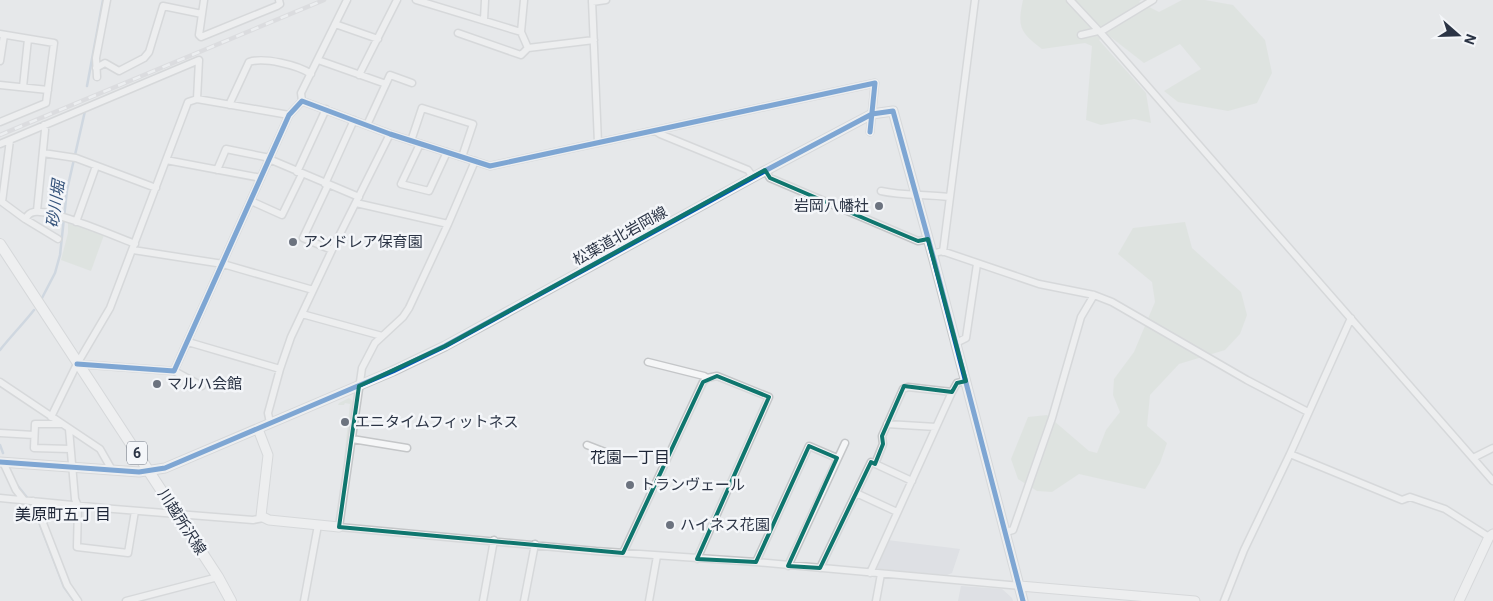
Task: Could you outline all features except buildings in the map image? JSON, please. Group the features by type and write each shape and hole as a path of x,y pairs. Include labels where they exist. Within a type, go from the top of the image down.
{"main road":[{"name":"川越所沢線","path":"0,244 77,364 218,576 231,601"}],"street":[{"path":"97,77 96,58 107,0"},
{"path":"204,0 199,35 204,37 277,6 280,4 279,0"},
{"path":"302,101 301,93 347,0"},
{"path":"359,75 397,0"},
{"path":"416,0 521,32"},
{"path":"444,8 445,0"},
{"path":"484,20 485,0"},
{"path":"524,0 521,32 528,48"},
{"path":"598,143 592,1 606,0"},
{"path":"943,252 975,0"},
{"path":"1070,0 1493,481"},
{"path":"1081,35 1099,31 1153,0"},
{"path":"96,68 105,63 119,71 144,58 149,52 163,6 202,14"},
{"path":"335,24 378,39"},
{"path":"458,33 521,55 528,48 594,40"},
{"path":"0,61 2,35 54,43 46,103 0,122"},
{"path":"23,88 28,39"},
{"path":"0,144 199,60 196,99"},
{"path":"229,105 249,62 256,60 297,67 311,74"},
{"path":"318,60 386,84"},
{"path":"367,125 390,75 412,83"},
{"path":"302,101 410,141 490,166 875,83 870,132"},
{"path":"0,85 48,90"},
{"path":"51,417 77,364 110,308 188,102 196,99 289,115"},
{"path":"174,371 289,115 302,101"},
{"path":"410,141 422,108 474,124 462,157"},
{"path":"250,201 282,215 326,109"},
{"name":"松葉道北岩岡線","path":"2,462 112,470 149,471 166,468 359,386 445,346 765,170 872,114 893,111 916,194"},
{"path":"332,250 304,238 354,120"},
{"path":"36,212 43,153 44,125"},
{"path":"655,131 748,170 753,177"},
{"path":"270,423 268,413 291,337 390,134"},
{"path":"10,140 1,202 58,239"},
{"path":"420,144 401,184 428,191 447,152"},
{"path":"218,170 226,149 270,158 358,200 448,224"},
{"path":"43,153 73,157 156,188"},
{"path":"166,160 261,178"},
{"path":"339,527 359,386 365,361 375,343 409,308 475,161"},
{"path":"76,222 96,166"},
{"path":"765,170 770,178 874,223 918,241 928,239"},
{"path":"881,191 892,194 949,197"},
{"path":"916,194 1023,601"},
{"path":"25,219 30,213 36,212 63,217 134,247 223,264 313,290"},
{"path":"932,254 943,252 1038,284 1094,295 1112,302 1308,412"},
{"path":"956,343 966,338 977,264"},
{"path":"1006,532 1013,530 1052,418 1081,317 1094,295"},
{"path":"302,314 382,336"},
{"path":"1224,601 1244,550 1290,454 1351,318"},
{"path":"188,342 280,369"},
{"path":"648,362 707,378"},
{"path":"77,364 174,371 202,386"},
{"path":"623,553 703,382 707,378 717,376 770,398 696,559"},
{"path":"870,572 952,392 957,383 966,381"},
{"path":"0,382 100,449 112,470"},
{"path":"875,464 883,444 882,436 905,387 952,392"},
{"path":"61,424 35,424 34,448 70,449"},
{"path":"887,424 936,426"},
{"path":"258,428 268,455 261,511 263,518"},
{"path":"69,429 75,502 78,506 77,547 128,553 135,511"},
{"path":"0,433 34,435"},
{"path":"352,439 407,448"},
{"path":"788,566 845,443"},
{"path":"587,445 605,452"},
{"path":"756,562 809,446 837,458"},
{"path":"1472,458 1493,448"},
{"path":"1290,454 1402,500 1410,497 1445,509 1491,535 1459,601"},
{"path":"2,462 16,490 28,501 36,505 67,586 78,601"},
{"path":"820,568 870,462 912,480"},
{"path":"856,493 897,512"},
{"path":"0,498 253,520 263,518 318,525 623,553 756,562 1195,601"},
{"path":"304,601 318,525"},
{"path":"483,601 494,540"},
{"path":"524,601 535,544"},
{"path":"648,601 657,556"},
{"path":"876,601 881,574"},
{"path":"126,601 218,576"}],"highlighted area":[{"path":"765,170 770,178 875,223 918,241 928,239 966,381 957,383 952,392 904,386 882,436 883,444 875,464 871,462 820,568 788,566 837,458 809,446 756,562 697,559 769,397 717,376 703,382 623,553 339,527 359,386 445,346"}],"shaded area":[{"path":"1023,0 1141,0 1139,2 1159,12 1182,0 1205,0 1233,5 1265,40 1272,73 1257,103 1228,111 1178,102 1164,91 1201,69 1180,44 1144,63 1108,35 1099,40 1146,93 1151,123 1134,119 1101,125 1086,120 1092,46 1085,43 1042,49 1029,38 1022,28 1020,17"},
{"path":"68,222 104,235 91,271 61,260 68,233"},
{"path":"1185,222 1192,248 1241,292 1247,315 1240,334 1225,350 1179,364 1150,395 1147,426 1167,443 1160,463 1145,489 1079,474 1052,492 1037,491 1018,479 1011,459 1028,417 1047,415 1089,451 1097,453 1106,430 1120,412 1113,395 1114,379 1134,352 1155,302 1152,282 1118,254 1133,228"},
{"path":"349,398 354,402 344,460 350,404 338,405"},
{"path":"887,540 960,549 952,573 947,575 876,569 875,567"},
{"path":"961,586 1002,589 1013,601 958,601"}],"waterway":[{"name":"砂川堀","path":"87,86 103,0"},
{"name":"砂川堀","path":"42,298 55,273 60,255 67,190 85,111"},
{"name":"砂川堀","path":"0,350 34,310"},
{"name":"砂川堀","path":"0,445 3,453"},
{"name":"砂川堀","path":"17,485 29,500"},
{"name":"砂川堀","path":"32,504 64,587 74,601"}],"railway":[{"path":"0,135 324,0"}],"cycle path":[{"path":"77,364 174,371 289,115 302,101 390,134 490,166 875,83 870,132"},
{"path":"0,462 139,472 165,468 393,371 445,346 872,114 893,111 1023,601"}],"place":[{"name":"岩岡八幡社","path":"879,206"},
{"name":"アンドレア保育園","path":"293,242"},
{"name":"マルハ会館","path":"157,384"},
{"name":"エニタイムフィットネス","path":"345,422"},
{"name":"トランヴェール","path":"630,485"},
{"name":"ハイネス花園","path":"670,525"}],"district":[{"name":"花園一丁目","path":"630,457"},
{"name":"美原町五丁目","path":"63,514"}]}
